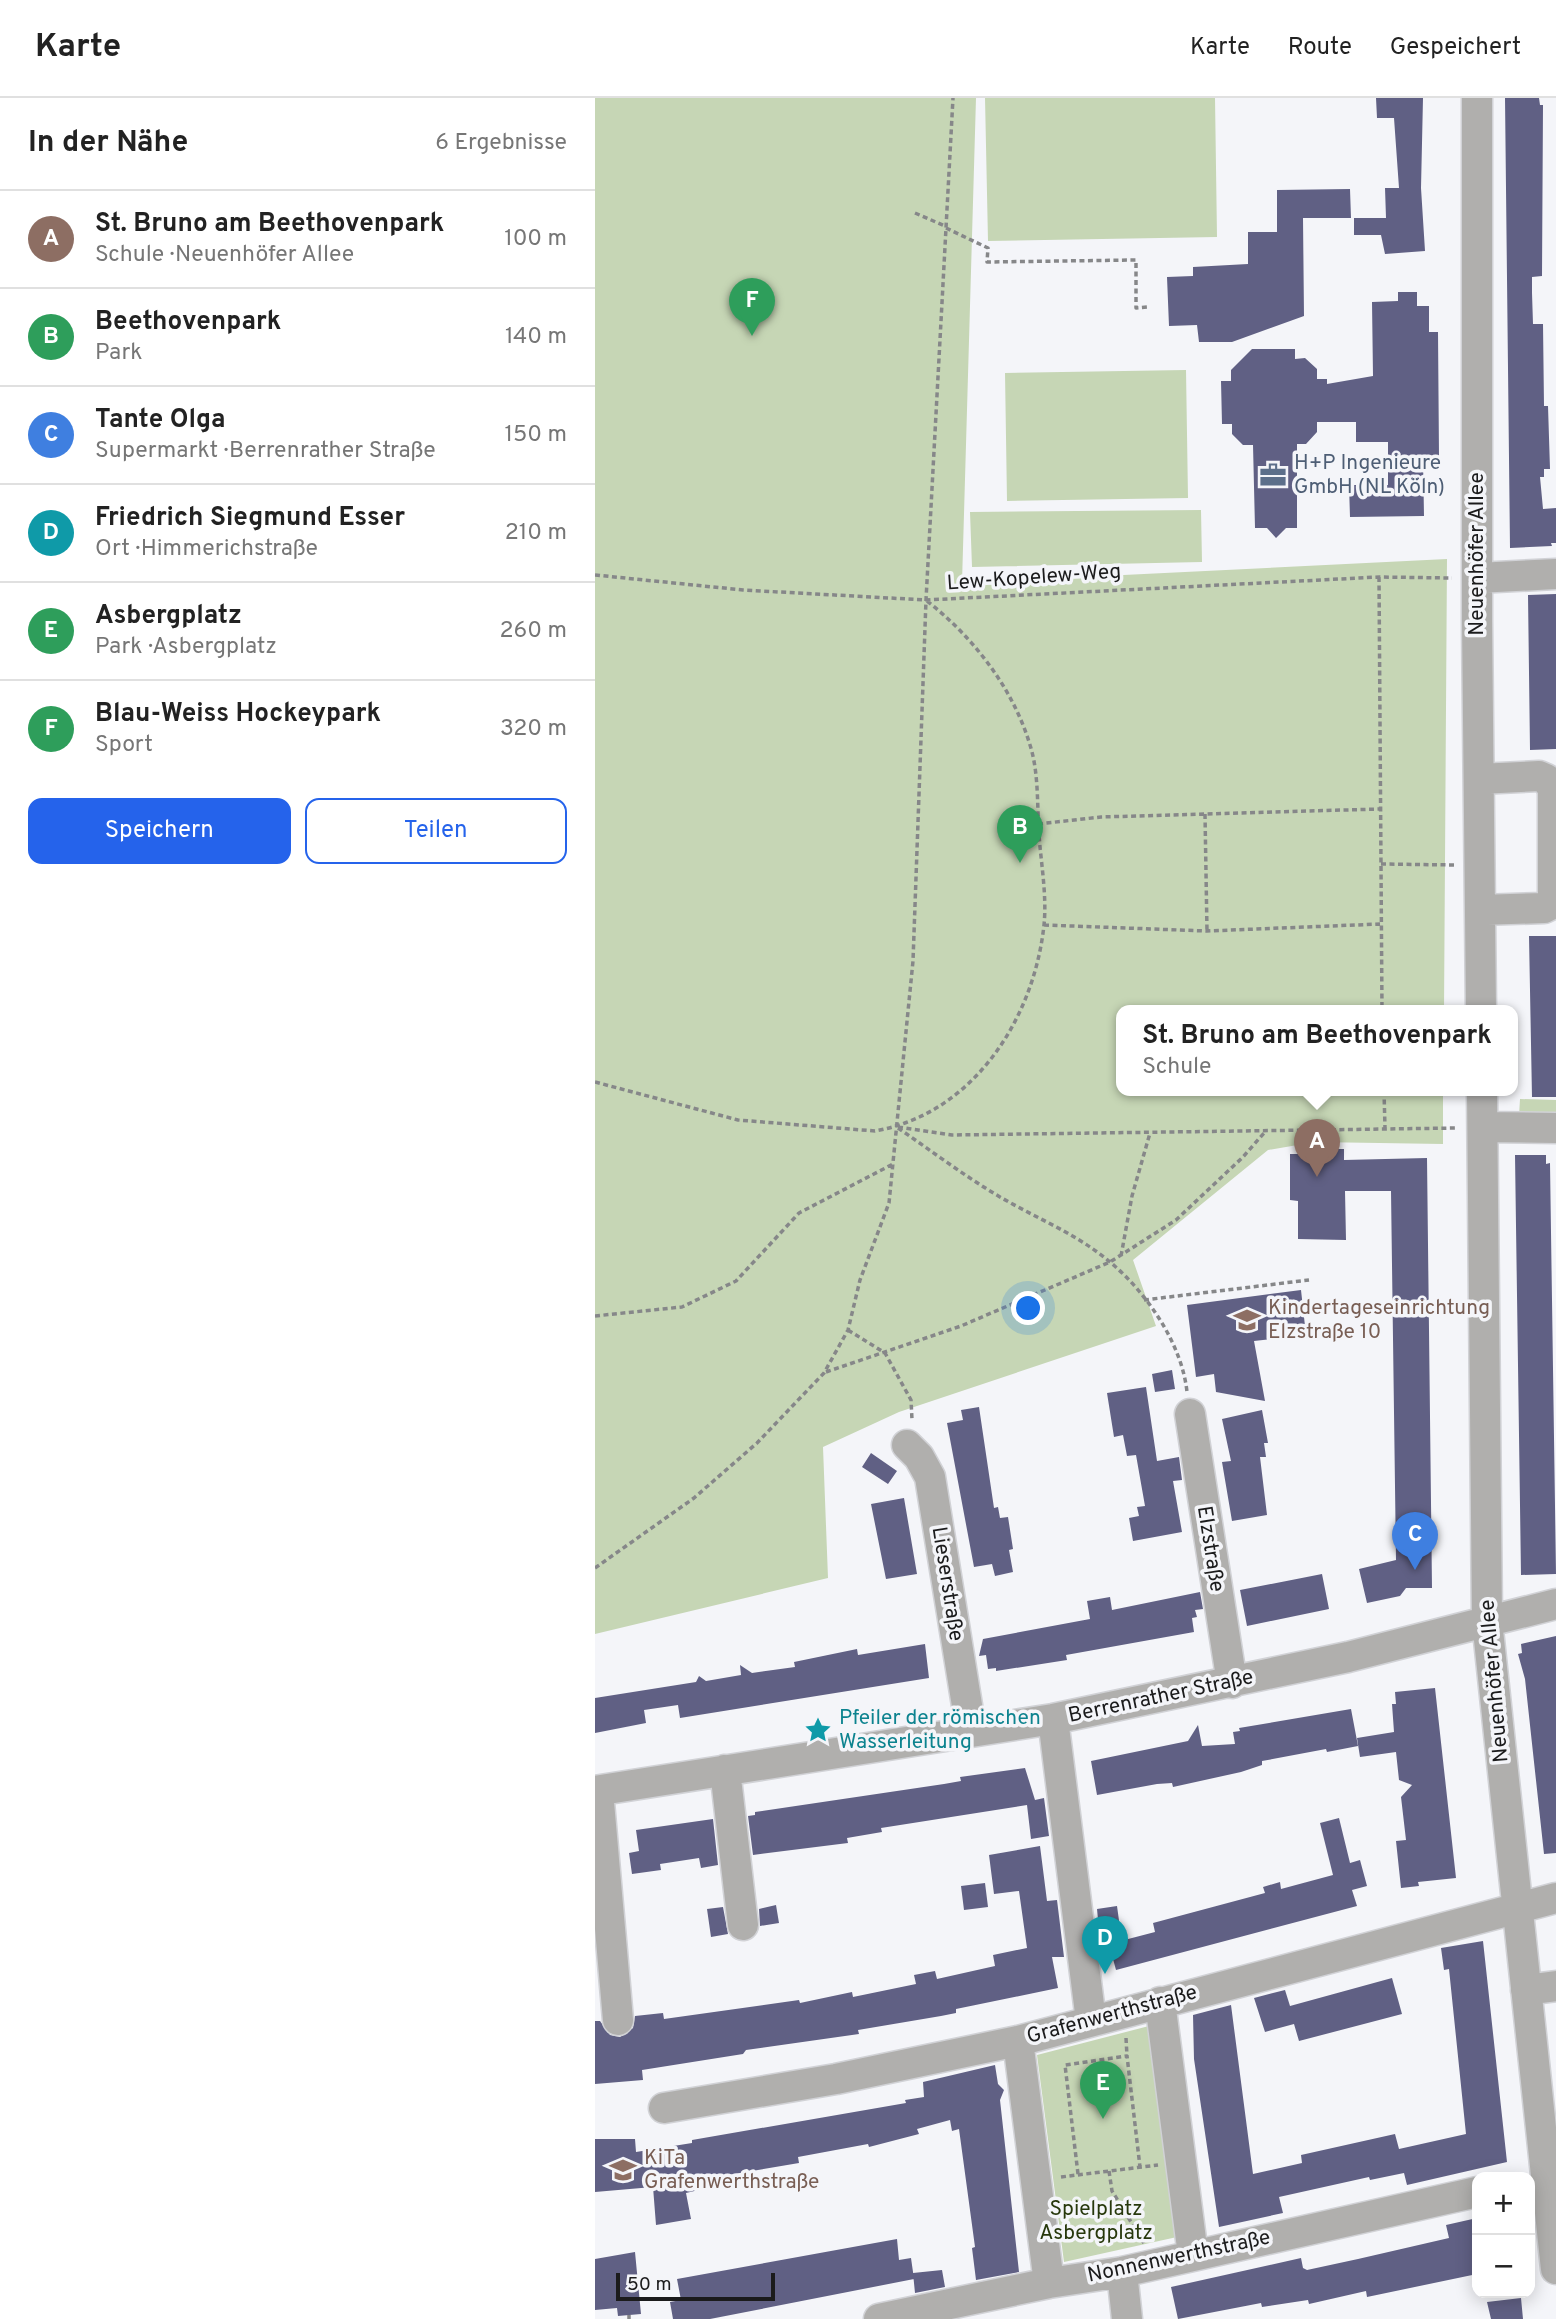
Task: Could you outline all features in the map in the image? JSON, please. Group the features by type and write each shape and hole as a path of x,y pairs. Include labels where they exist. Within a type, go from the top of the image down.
{"street":[{"name":"Neuenhöfer Allee","path":"1477,98 1476,578 1481,1005"},
{"path":"1476,578 1556,574"},
{"path":"1479,779 1549,777 1553,788 1551,905 1543,908 1480,910"},
{"name":"Neuenhöfer Allee","path":"1482,1096 1487,1621 1556,2269"},
{"path":"1483,1127 1556,1128"},
{"name":"Elzstraße","path":"1190,1414 1232,1683"},
{"name":"Lieserstraße","path":"907,1445 919,1457 930,1477 971,1730"},
{"name":"Berrenrather Straße","path":"596,1791 1053,1719 1232,1683 1556,1604"},
{"path":"1053,1719 1091,2021"},
{"path":"725,1770 743,1925"},
{"path":"596,1791 618,2020"},
{"name":"Grafenwerthstraße","path":"664,2108 836,2080 1018,2041 1556,1898"},
{"path":"1526,1990 1556,1986"},
{"path":"1160,2002 1193,2255"},
{"path":"1018,2041 1049,2283"},
{"name":"Nonnenwerthstraße","path":"879,2319 1049,2283 1122,2272 1472,2193"},
{"path":"1122,2272 1127,2319"}],"path":[{"path":"595,1568 694,1498 757,1443 824,1373 848,1331 860,1279 889,1203 913,961 926,600 953,98"},
{"path":"915,213 988,248 987,261 1136,260 1136,308 1148,307"},
{"name":"Lew-Kopelew-Weg","path":"595,575 743,590 926,600 1379,577 1476,578"},
{"path":"1379,577 1382,1005"},
{"path":"595,1082 738,1120 875,1130 896,1127 932,1112 961,1092 996,1055 1016,1019 1030,985 1044,925 1031,746 1015,708 991,666 952,621 926,600"},
{"path":"1038,824 1101,817 1379,809"},
{"path":"1205,814 1207,930"},
{"path":"1381,864 1480,866"},
{"path":"1044,925 1207,930 1380,924"},
{"path":"1384,1096 1385,1128"},
{"path":"896,1127 952,1135 1483,1127"},
{"path":"896,1127 996,1194 1058,1228 1110,1262 1167,1330 1183,1366 1190,1414"},
{"path":"824,1373 961,1326 1121,1256 1175,1220 1243,1157 1265,1132"},
{"path":"1121,1256 1132,1196 1150,1133"},
{"path":"595,1316 682,1307 736,1282 799,1213 893,1164"},
{"path":"1144,1300 1309,1280"},
{"path":"848,1331 885,1353 911,1400 913,1416 907,1445"},
{"path":"1127,2039 1140,2167"},
{"path":"1062,2056 1078,2175"},
{"path":"1065,2065 1127,2056"},
{"path":"1068,2176 1158,2165"},
{"path":"1109,2171 1112,2191 1145,2245"}],"green space":[{"path":"595,98 976,98 962,583 1447,559 1444,1005 1116,1005 1116,1096 1443,1096 1443,1144 1315,1142 1268,1150 1133,1260 1156,1326 899,1412 823,1447 828,1578 595,1634"},
{"path":"985,98 1215,98 1217,237 988,241"},
{"path":"1186,370 1188,498 1007,501 1005,373"},
{"path":"1201,510 1202,562 972,567 970,512"},
{"path":"1520,1099 1556,1100 1556,1116 1519,1116"},
{"name":"Spielplatz Asbergplatz","path":"1149,2026 1177,2237 1064,2262 1037,2055"}],"building":[{"path":"1376,98 1423,98 1421,188 1425,251 1385,254 1381,235 1354,235 1354,218 1386,218 1385,188 1399,188 1394,118 1377,118"},
{"path":"1505,98 1539,98 1540,105 1543,105 1542,276 1532,277 1532,293 1533,324 1543,324 1544,406 1548,406 1550,469 1544,469 1544,477 1540,477 1543,509 1556,508 1556,543 1551,543 1552,546 1510,548"},
{"path":"1350,189 1351,218 1303,218 1304,316 1232,342 1199,342 1197,325 1169,326 1167,277 1193,276 1193,267 1248,264 1248,232 1277,232 1277,190"},
{"path":"1398,292 1417,292 1417,306 1429,306 1429,332 1438,332 1439,457 1423,457 1424,516 1350,517 1349,485 1388,485 1388,442 1356,442 1356,422 1317,422 1317,432 1306,444 1297,444 1297,528 1286,528 1276,538 1267,528 1255,528 1253,445 1243,445 1232,434 1232,424 1222,424 1221,381 1231,381 1231,370 1252,349 1295,349 1295,359 1305,358 1317,369 1317,379 1327,379 1327,384 1373,376 1372,302 1398,301"},
{"path":"1556,594 1556,749 1530,750 1528,595"},
{"path":"1529,936 1556,936 1556,1097 1532,1097"},
{"path":"1326,1149 1344,1149 1344,1160 1427,1158 1432,1588 1406,1588 1400,1596 1367,1603 1359,1569 1396,1560 1391,1191 1345,1191 1346,1240 1298,1239 1298,1201 1290,1200 1290,1154 1327,1154"},
{"path":"1515,1155 1546,1155 1546,1164 1550,1163 1556,1574 1521,1575"},
{"name":"Kindertageseinrichtung Elzstraße 10","path":"1301,1290 1306,1335 1254,1341 1265,1401 1216,1392 1214,1374 1196,1377 1187,1305"},
{"path":"1172,1370 1175,1389 1155,1392 1152,1374"},
{"path":"1146,1387 1157,1461 1179,1457 1182,1480 1173,1481 1182,1532 1133,1541 1129,1518 1139,1516 1137,1507 1145,1506 1136,1455 1127,1456 1123,1435 1114,1437 1107,1393"},
{"path":"979,1407 994,1508 998,1507 1000,1518 1008,1517 1013,1549 1009,1550 1013,1572 995,1576 992,1564 974,1567 947,1423 963,1420 961,1410"},
{"path":"1262,1410 1268,1443 1264,1443 1266,1457 1260,1457 1267,1515 1232,1521 1222,1462 1231,1461 1222,1419"},
{"path":"871,1453 897,1471 888,1484 862,1467"},
{"path":"904,1498 917,1574 886,1579 871,1504"},
{"path":"1322,1574 1329,1609 1247,1626 1240,1590"},
{"path":"1200,1592 1203,1609 1195,1610 1197,1617 1192,1618 1194,1632 1066,1655 1067,1660 996,1671 996,1668 988,1669 986,1655 979,1656 983,1639 1090,1619 1087,1601 1110,1597 1112,1610"},
{"path":"1556,1636 1556,1853 1544,1854 1525,1679 1518,1654 1522,1653 1521,1644"},
{"path":"925,1644 929,1678 680,1718 678,1705 644,1710 646,1723 595,1733 595,1698 696,1682 699,1676 706,1681 741,1675 740,1665 752,1673 795,1667 794,1662 857,1649 858,1655"},
{"path":"1435,1688 1456,1878 1418,1882 1419,1886 1401,1888 1396,1841 1406,1840 1401,1797 1412,1785 1399,1780 1396,1752 1360,1757 1357,1738 1394,1732 1392,1704 1396,1704 1395,1692"},
{"path":"1351,1709 1358,1746 1262,1761 1262,1765 1241,1772 1173,1787 1172,1783 1157,1784 1097,1795 1091,1761 1188,1741 1198,1725 1202,1746 1235,1744 1233,1732 1240,1731 1239,1728"},
{"path":"1025,1768 1035,1800 1044,1798 1049,1836 1031,1839 1027,1805 881,1828 882,1832 847,1838 848,1843 753,1855 748,1816 755,1815 755,1812 944,1784 961,1781 960,1777"},
{"path":"1339,1818 1350,1863 1360,1860 1367,1886 1352,1890 1357,1906 1116,1970 1109,1944 1155,1932 1153,1923 1265,1893 1263,1887 1280,1882 1281,1889 1333,1875 1320,1823"},
{"path":"713,1819 718,1865 701,1868 699,1858 660,1864 661,1870 632,1874 629,1853 639,1851 636,1830"},
{"path":"1040,1846 1047,1901 1057,1900 1064,1957 1052,1957 1058,1988 956,2009 956,2013 858,2030 859,2034 746,2050 743,2054 642,2070 643,2080 595,2084 595,2021 600,2021 610,2035 620,2037 633,2028 635,2016 663,2013 664,2019 799,2000 800,2003 852,1992 853,1997 916,1984 914,1975 935,1971 937,1979 995,1966 993,1955 1027,1948 1019,1891 994,1894 989,1855"},
{"path":"985,1883 988,1907 964,1910 961,1886"},
{"path":"776,1905 779,1923 760,1926 759,1909"},
{"path":"1117,1906 1121,1935 1100,1940 1097,1909"},
{"path":"723,1907 728,1934 711,1937 707,1909"},
{"path":"1483,1941 1507,2162 1407,2185 1404,2173 1370,2180 1369,2177 1279,2197 1283,2213 1219,2227 1194,2059 1193,2015 1231,2005 1253,2174 1302,2163 1301,2155 1395,2134 1399,2149 1466,2134 1449,1969 1444,1970 1441,1948"},
{"path":"1392,1978 1402,2014 1299,2041 1294,2024 1265,2032 1254,1998 1285,1990 1290,2006"},
{"path":"995,2065 998,2084 1004,2090 1000,2100 1019,2272 976,2280 972,2248 975,2247 959,2129 952,2131 950,2120 917,2129 919,2134 869,2147 868,2144 798,2157 799,2163 710,2178 711,2187 686,2193 691,2219 656,2225 653,2187 595,2192 595,2139 635,2139 636,2152 692,2143 692,2140 906,2103 905,2100 924,2097 923,2082"},
{"path":"1472,2219 1472,2275 1367,2297 1366,2291 1309,2304 1308,2300 1262,2307 1261,2303 1178,2319 1171,2287 1301,2258 1303,2268 1307,2270 1358,2259 1449,2238 1446,2225"},
{"path":"897,2239 899,2260 911,2258 914,2279 710,2319 673,2319 670,2302 681,2300 677,2279"},
{"path":"635,2252 641,2314 618,2316 617,2308 595,2310 595,2259"},
{"path":"942,2270 945,2287 915,2293 913,2273"},
{"path":"1521,2298 1523,2319 1491,2319 1487,2302"}],"place":[{"name":"Blau-Weiss Hockeypark","path":"752,336"},
{"name":"H+P Ingenieure GmbH (NL Köln)","path":"1273,475"},
{"name":"Beethovenpark","path":"1020,863"},
{"name":"St. Bruno am Beethovenpark","path":"1317,1177"},
{"name":"Kindertageseinrichtung Elzstraße 10","path":"1247,1320"},
{"name":"Tante Olga","path":"1415,1570"},
{"name":"Pfeiler der römischen Wasserleitung","path":"818,1730"},
{"name":"Friedrich Siegmund Esser","path":"1105,1974"},
{"name":"Asbergplatz","path":"1103,2119"},
{"name":"KiTa Grafenwerthstraße","path":"623,2170"}]}
